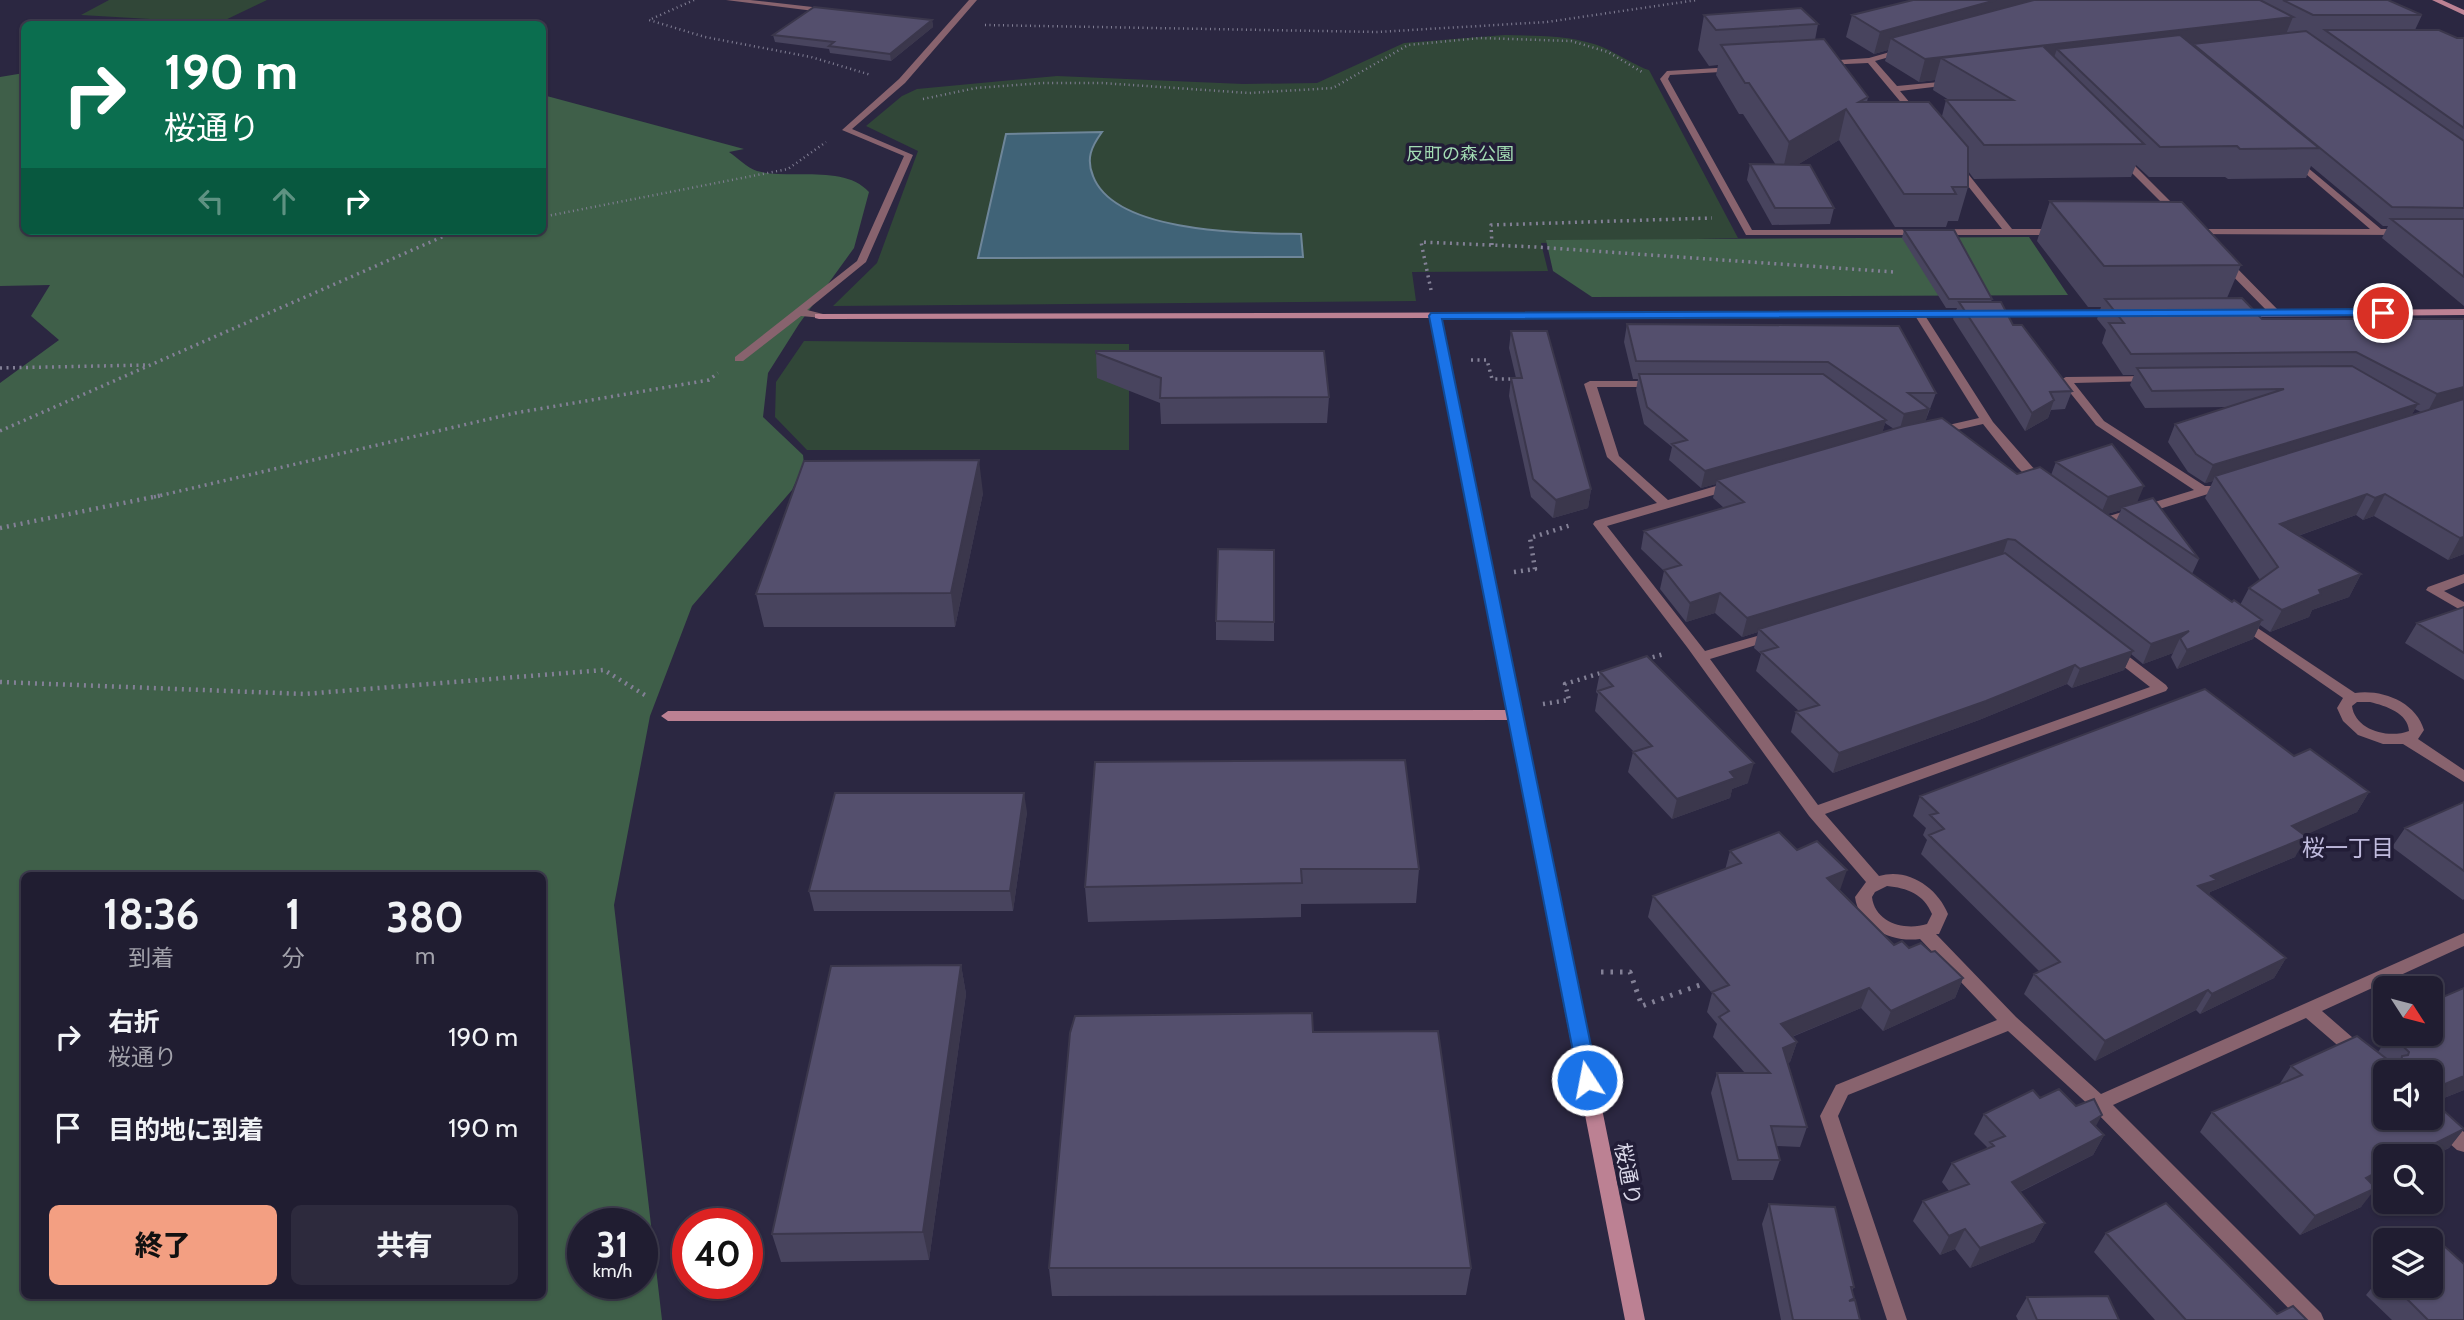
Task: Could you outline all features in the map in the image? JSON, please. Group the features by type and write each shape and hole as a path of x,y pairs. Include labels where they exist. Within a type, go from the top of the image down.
{"street":[{"path":"730,0 844,12"},
{"path":"739,359 861,262 909,155 846,130 902,81 973,0"},
{"path":"2436,0 2464,13"},
{"path":"937,23 950,24"},
{"path":"1816,63 1870,60 1908,49"},
{"path":"1870,60 1925,126"},
{"path":"1748,68 1667,73 1664,79 1749,233 2062,232"},
{"path":"1896,89 1959,82"},
{"path":"2111,148 2205,241"},
{"path":"2287,153 2379,232"},
{"path":"1950,158 2009,232"},
{"path":"2182,232 2416,232"},
{"path":"2214,251 2276,314"},
{"path":"799,312 819,316 2125,314"},
{"path":"2221,314 2464,312"},
{"path":"1919,314 1985,421 2020,464 2046,488"},
{"name":"桜通り","path":"1435,316 1635,1320"},
{"path":"2159,379 2066,380 2100,423 2204,491"},
{"path":"1665,504 1613,457 1590,384 1673,384"},
{"path":"1924,433 1985,421"},
{"path":"1742,482 1599,524 1702,657 1814,812 1875,882"},
{"path":"2100,523 2217,487"},
{"path":"2464,578 2433,590 2464,608"},
{"path":"2226,611 2351,698"},
{"path":"1702,657 1780,633"},
{"path":"1814,812 2161,688 2108,646"},
{"path":"2370,697 2403,710 2412,717 2417,730 2407,739 2373,736 2352,723 2344,708 2351,698 2370,697"},
{"path":"668,716 1515,715"},
{"path":"2407,739 2464,777"},
{"path":"1885,880 1909,883 1930,896 1937,905 1938,922 1934,929 1925,934 1899,933 1874,921 1863,904 1864,895 1875,882 1885,880"},
{"path":"1925,934 2010,1022 2099,1103 2314,1320"},
{"path":"2099,1103 2464,939"},
{"path":"2308,1009 2373,1066"},
{"path":"1897,1320 1829,1116 1842,1090 2010,1022"},
{"path":"2443,1126 2464,1144"}],"path":[{"path":"694,0 649,19 668,27 718,37 749,47 803,55 902,81"},
{"path":"950,24 1377,32 1547,22 1696,0"},
{"path":"919,99 976,88 1043,83 1102,83 1249,93 1332,88 1408,45 1490,37 1571,41 1608,52 1643,73 1667,73"},
{"path":"546,216 788,169 846,130"},
{"path":"1492,245 1491,225 1741,217"},
{"path":"0,431 446,235"},
{"path":"1431,290 1421,242 1894,272"},
{"path":"0,528 174,493 514,413 709,380 739,359"},
{"path":"1467,360 1486,360 1492,379 1519,379"},
{"path":"0,368 151,365"},
{"path":"1513,572 1535,569 1530,538 1585,521 1599,524"},
{"path":"1641,661 1692,645"},
{"path":"1542,704 1569,700 1565,684 1616,668"},
{"path":"0,682 304,694 604,670 656,701 668,716"},
{"path":"1601,972 1630,972 1642,1006 1719,978"}],"green space":[{"path":"109,0 267,0 223,21 81,15"},
{"name":"反町の森公園","path":"1505,35 1550,36 1583,41 1600,46 1649,70 1738,238 1541,243 1548,271 1412,272 1416,301 833,306 877,263 918,151 866,126 902,96 917,89 1057,76 1243,84 1317,83 1404,43"},
{"path":"21,74 21,235 546,235 546,96 744,149 729,152 757,171 831,175 858,183 869,192 854,248 799,324 768,373 763,417 803,455 804,464 792,490 692,606 650,716 614,905 649,1208 567,1208 567,1299 658,1299 658,1285 662,1320 0,1320 0,383 59,340 31,316 50,285 0,286 0,77"},
{"path":"2029,237 2068,295 1592,297 1553,271 1546,240"},
{"path":"804,341 1129,344 1129,450 807,450 775,417 776,382"}],"water":[{"path":"1102,132 1091,153 1091,170 1106,195 1127,209 1155,220 1218,231 1301,234 1303,257 978,258 1006,134"}],"building":[{"path":"1913,0 1996,0 1880,32 1852,15"},
{"path":"2034,0 2260,0 2293,17 1925,59 1891,38"},
{"path":"2283,0 2388,0 2422,15 2313,15"},
{"path":"814,7 932,20 890,54 829,46 834,42 773,35"},
{"path":"1801,8 1818,24 1716,30 1704,15"},
{"path":"2325,30 2439,30 2457,38 2464,38 2464,128"},
{"path":"2306,31 2464,141 2464,208 2392,207 2193,44"},
{"path":"2180,35 2319,148 2160,147 2057,49"},
{"path":"1824,39 1868,97 1859,102 1929,102 1968,147 1968,187 1952,187 1956,194 1904,194 1846,109 1789,142 1749,83 1745,83 1721,45"},
{"path":"2043,46 2144,144 1984,145 1946,100 2013,100 1941,58"},
{"path":"1750,164 1810,165 1834,208 1775,208"},
{"path":"2050,201 2182,202 2241,265 2104,266"},
{"path":"2391,219 2464,219 2464,277"},
{"path":"1904,230 1954,230 1992,299 1949,299"},
{"path":"2242,298 2262,319 2464,319 2464,387 2437,394 2356,352 2131,354 2109,323 2124,323 2105,299"},
{"path":"1959,302 2001,302 2013,325 2022,325 2072,391 2050,392 2054,400 2032,413"},
{"path":"1627,324 1899,326 1936,393 1908,393 1929,409 1904,414 1828,362 1636,361"},
{"path":"1511,331 1547,331 1591,489 1556,500 1533,479 1511,378 1522,378"},
{"path":"1096,351 1324,351 1329,397 1160,398 1161,378"},
{"path":"2352,366 2418,404 2213,465 2196,454 2175,424 2284,389 2152,391 2137,368"},
{"path":"1639,374 1823,374 1886,420 1705,471 1672,444 1687,440 1647,407"},
{"path":"2464,399 2464,537 2460,538 2385,494 2375,498 2367,494 2280,524 2361,574 2319,590 2321,594 2282,610 2249,588 2278,567 2215,476"},
{"path":"1942,418 2017,474 2040,467 2232,602 2234,600 2262,620 2187,650 2180,638 2189,631 2151,644 2015,540 2008,539 1747,618 1720,593 1690,603 1664,570 1681,565 1644,531 1744,502 1717,480 1904,426"},
{"path":"2112,444 2144,486 2108,497 2056,462"},
{"path":"979,460 951,593 756,594 804,461"},
{"path":"2153,498 2199,559 2122,507"},
{"path":"1218,549 1274,550 1274,622 1216,621"},
{"path":"2005,553 2133,651 2080,669 2075,665 1986,701 1839,753 1796,712 1819,705 1761,652 1778,647 1759,629"},
{"path":"2464,607 2464,653 2417,623"},
{"path":"1647,656 1754,763 1730,772 1735,778 1677,799 1633,752 1652,746 1598,691 1613,686 1600,672"},
{"path":"2205,689 2294,756 2310,749 2369,792 2292,826 2307,837 2211,876 2217,880 2198,886 2286,958 2212,994 2208,990 2105,1041 2034,974 2060,962 1929,835 1944,829 1930,815 1938,813 1920,796"},
{"path":"1405,760 1419,869 1301,869 1302,883 1085,887 1095,762"},
{"path":"835,793 1024,793 1010,891 809,891"},
{"path":"2464,802 2464,871 2405,828"},
{"path":"1779,832 1797,850 1817,841 1847,870 1827,878 1894,945 1902,941 1909,948 1921,943 1931,952 1935,951 1963,978 1891,1011 1869,988 1781,1024 1797,1042 1783,1048 1807,1127 1771,1126 1780,1160 1738,1160 1717,1073 1770,1073 1719,1017 1729,1011 1712,992 1729,985 1653,896 1741,863 1730,851"},
{"path":"961,965 923,1232 772,1234 831,966"},
{"path":"2464,988 2464,1076 2443,1085 2443,1060 2402,1060 2402,1056 2408,1055 2409,1052 2403,1046 2443,1046 2443,997"},
{"path":"1312,1013 1313,1032 1438,1031 1471,1268 1049,1268 1070,1033 1075,1016"},
{"path":"2357,1036 2388,1060 2373,1060 2373,1130 2443,1130 2443,1110 2464,1129 2434,1144 2373,1144 2373,1174 2366,1178 2373,1185 2373,1189 2315,1216 2212,1112 2302,1075 2291,1066"},
{"path":"2059,1089 2076,1106 2094,1099 2102,1115 2091,1122 2104,1135 2012,1182 2045,1223 1980,1248 1965,1229 1949,1236 1923,1201 1969,1184 1952,1163 1994,1146 1990,1142 2005,1136 1984,1114 2033,1090 2040,1098"},
{"path":"2166,1203 2277,1314 2293,1306 2307,1320 2186,1320 2106,1233"},
{"path":"1769,1204 1835,1207 1854,1287 1851,1287 1854,1298 1849,1301 1855,1300 1860,1320 1793,1320"},
{"path":"2443,1245 2464,1264 2464,1320 2428,1320 2406,1298 2443,1298"},
{"path":"2108,1296 2119,1320 2037,1320 2027,1297"}],"district":[{"name":"桜一丁目","path":"2348,848"}],"route":[{"path":"1587,1080 1435,316 2383,313"}]}
